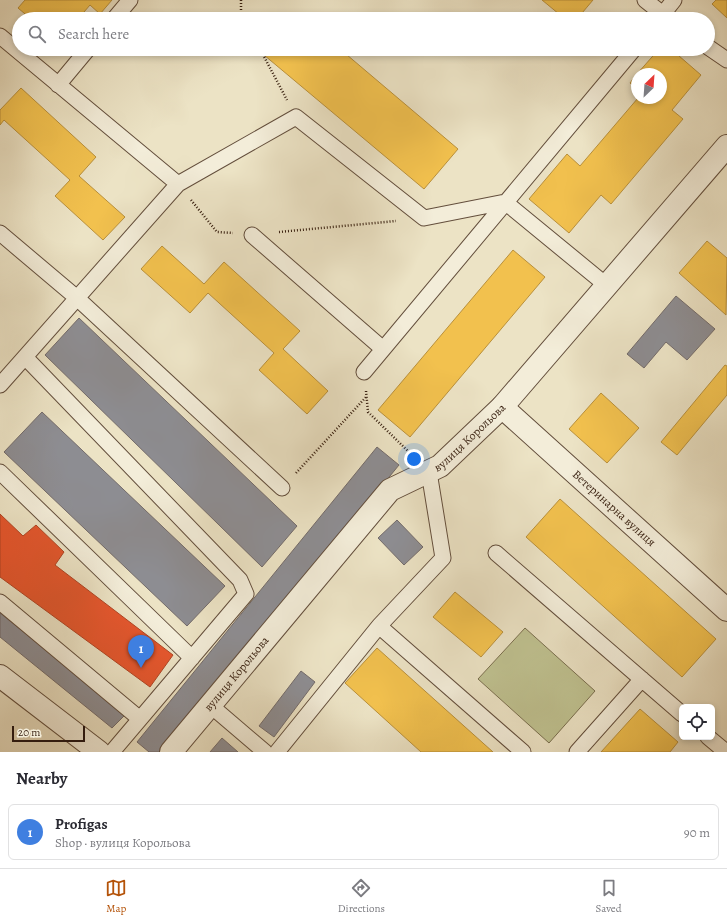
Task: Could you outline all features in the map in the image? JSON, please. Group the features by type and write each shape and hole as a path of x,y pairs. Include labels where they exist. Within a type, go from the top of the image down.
{"street":[{"name":"вулиця Корольова","path":"171,752 390,490 440,466 502,406 727,146"},
{"name":"Ветеринарна вулиця","path":"502,406 727,610"},
{"path":"2,681 99,752"}],"lane":[{"path":"120,12 130,0"},
{"path":"645,0 661,12"},
{"path":"663,12 674,0"},
{"path":"0,36 12,46"},
{"path":"715,52 727,60"},
{"path":"24,56 178,184"},
{"path":"58,85 82,56"},
{"path":"364,372 628,56"},
{"path":"0,385 178,184 296,117 424,218 505,202"},
{"path":"505,202 606,285"},
{"path":"0,233 77,298 282,488"},
{"path":"252,235 383,349"},
{"path":"25,357 240,580 246,594 112,752"},
{"path":"0,472 192,658"},
{"path":"276,752 379,626 443,558 429,472"},
{"path":"496,553 679,711"},
{"path":"0,602 140,719"},
{"path":"379,626 524,752"},
{"path":"576,752 642,679"},
{"path":"210,705 265,752"},
{"path":"712,740 726,752"}],"path":[{"path":"241,0 241,12"},
{"path":"264,56 296,117"},
{"path":"178,184 217,232 252,235 424,218"},
{"path":"364,372 368,412 429,472"},
{"path":"282,488 367,396"}],"green space":[{"path":"525,628 595,691 549,743 478,679"}],"building: Homes":[{"path":"25,0 112,0 102,12 98,12 90,5 84,12 23,12 18,8"},
{"path":"542,0 593,0 583,12 557,12"},
{"path":"716,0 727,0 727,18 712,4"},
{"path":"265,56 348,56 458,149 424,189"},
{"path":"653,56 679,56 701,75 672,110 683,119 611,204 601,195 569,233 529,199 567,154 580,166 633,104 667,104 667,68 642,68"},
{"path":"21,88 96,157 79,176 125,217 103,240 55,196 70,180 4,120 0,125 0,110"},
{"path":"707,241 727,258 726,315 679,273"},
{"path":"162,246 204,284 224,262 300,331 283,349 328,391 307,414 259,370 274,353 208,293 190,313 141,269"},
{"path":"513,250 545,277 410,437 378,410"},
{"path":"725,365 727,366 727,395 677,455 661,442"},
{"path":"601,393 639,428 607,463 569,429"},
{"path":"560,499 716,639 682,677 526,537"},
{"path":"455,592 503,632 481,657 433,617"},
{"path":"377,648 493,752 421,752 345,683"},
{"path":"640,709 678,742 670,752 601,752"}],"building: Shops":[{"path":"0,514 23,536 36,525 64,552 55,565 173,655 150,687 0,577"}],"building: Industry":[{"path":"676,296 715,329 687,360 666,342 644,368 627,354"},
{"path":"79,318 297,526 262,567 45,355"},
{"path":"42,412 225,586 187,626 4,452"},
{"path":"377,447 399,465 164,752 149,752 137,742"},
{"path":"397,520 423,547 404,565 378,538"},
{"path":"0,613 126,714 112,728 0,637"},
{"path":"301,671 315,682 274,737 259,726"},
{"path":"222,738 238,752 210,752"}],"place":[{"name":"Profigas","path":"141,668"}]}
